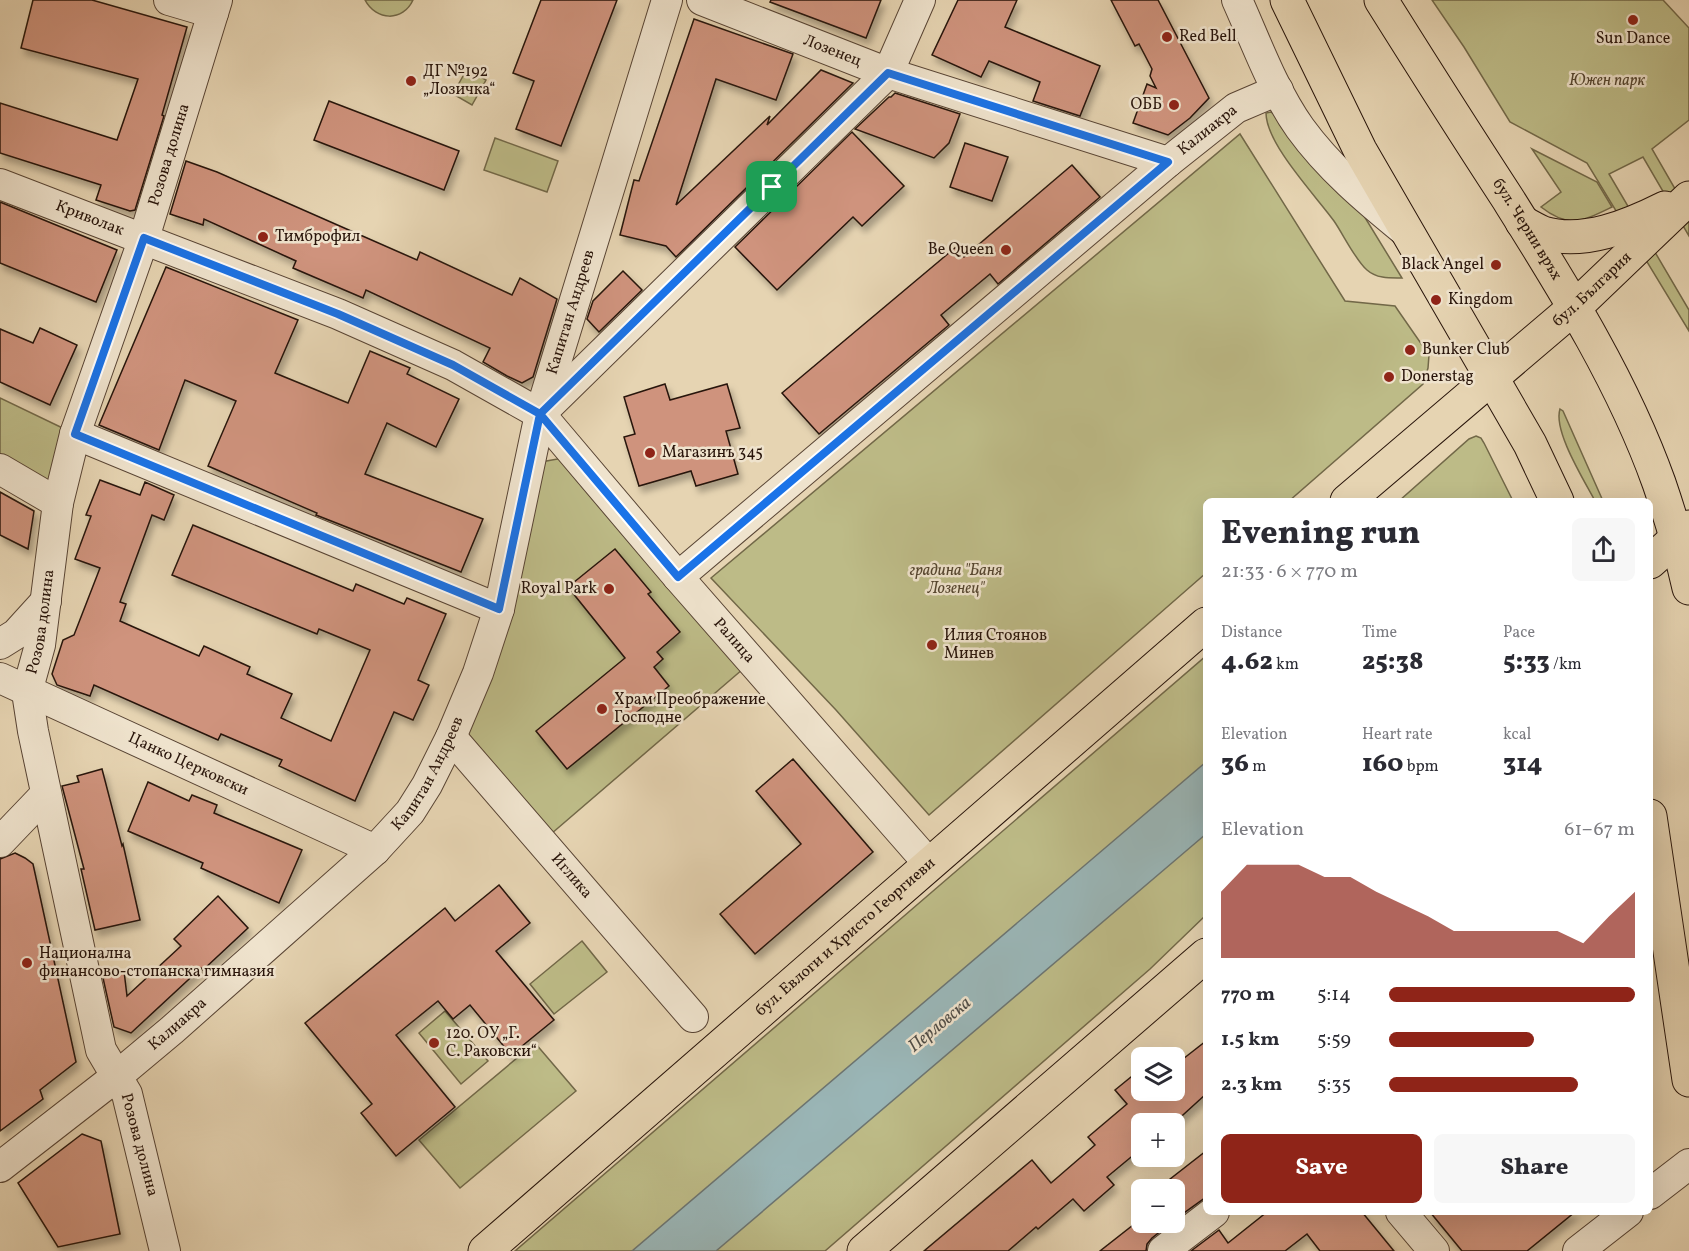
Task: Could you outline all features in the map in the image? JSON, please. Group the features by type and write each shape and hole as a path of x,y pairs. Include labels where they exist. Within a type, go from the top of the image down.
{"main road":[{"path":"1287,0 1360,150 1530,444 1556,498"},
{"name":"бул. Черни връх","path":"1381,0 1575,307 1630,413 1658,481 1683,532 1689,588"},
{"path":"1522,222 1541,232 1559,236 1591,234 1633,224 1689,197"},
{"name":"бул. България","path":"1491,377 1575,307 1689,197"},
{"path":"1350,498 1491,377"},
{"path":"1653,559 1683,532"},
{"name":"бул. Евлоги и Христо Георгиеви","path":"485,1251 1203,627"},
{"path":"1653,836 1689,1080"},
{"path":"874,1248 1202,966"}],"street":[{"path":"169,0 215,7"},
{"name":"Капитан Андреев","path":"375,850 410,812 427,785 451,737 478,673 499,609 540,414 667,0"},
{"name":"Лозенец","path":"702,0 888,73 1168,162"},
{"path":"540,414 888,73 920,0"},
{"path":"1237,0 1278,90 1299,127 1359,194 1410,235"},
{"name":"Розова долина","path":"165,1251 128,1094 101,1050 46,794 27,692 40,645 58,503 75,434 144,238 215,7"},
{"name":"Калиакра","path":"678,577 1168,162 1236,108 1278,90"},
{"name":"Криволак","path":"0,184 338,314 453,365 540,414"},
{"name":"Ралица","path":"540,414 678,577 930,865"},
{"path":"75,434 499,609"},
{"path":"0,469 58,503"},
{"path":"0,644 16,634 46,601"},
{"name":"Цанко Церковски","path":"0,678 375,850"},
{"name":"Иглика","path":"451,737 693,1017"},
{"path":"0,842 46,794"},
{"name":"Калиакра","path":"0,1167 117,1076 375,850"},
{"path":"1653,1192 1689,1164"},
{"path":"1163,1251 1211,1215"},
{"path":"1404,1215 1434,1251"},
{"path":"1578,1251 1624,1215"}],"green space":[{"path":"365,0 413,0 403,12 389,16 376,12"},
{"name":"Южен парк","path":"1432,0 1663,0 1689,28 1689,120 1652,149 1689,213 1689,236 1643,157 1609,174 1689,310 1689,331 1587,163 1510,122"},
{"path":"467,69 486,80 472,105 453,94"},
{"path":"1271,112 1278,116 1361,211 1402,278 1375,275 1358,260 1334,221 1274,139 1268,126 1266,113"},
{"name":"градина \"Баня Лозенец\"","path":"1240,134 1345,301 1395,306 1429,355 1423,384 1292,498 1203,498 1203,576 929,815 836,710 711,578"},
{"path":"495,138 558,161 547,192 484,170"},
{"path":"1532,149 1597,182 1612,207 1584,219 1568,220 1551,214 1541,207 1561,192"},
{"path":"0,398 75,434 58,503 0,469"},
{"path":"1560,409 1563,411 1602,498 1593,498 1565,442 1559,418"},
{"path":"1476,436 1481,438 1512,498 1402,498 1469,439"},
{"path":"563,458 743,669 551,834 464,729 541,462"},
{"path":"1203,659 1203,918 1150,969 825,1251 515,1251"},
{"path":"582,941 607,972 554,1014 530,984"},
{"path":"445,1011 488,1061 461,1084 419,1033"},
{"path":"535,1043 576,1091 460,1188 419,1140"}],"water":[{"name":"Перловска","path":"1203,765 1203,837 716,1251 632,1251"}],"building":[{"path":"33,0 92,0 187,27 162,115 164,116 135,210 130,211 96,200 101,185 0,153 0,103 117,140 138,79 21,48"},
{"path":"541,0 617,0 561,146 516,129 534,81 513,73"},
{"path":"771,0 881,0 866,38 770,2"},
{"path":"958,0 1017,0 1005,27 1100,66 1080,116 1033,101 1040,82 989,61 981,77 932,55"},
{"path":"1111,0 1158,0 1209,98 1190,118 1168,135 1133,123 1147,84 1156,88 1150,76 1152,69 1139,44 1135,46"},
{"path":"694,19 793,54 776,100 716,79 676,205 770,116 767,125 821,70 853,83 676,257 666,246 620,235 634,180 639,181"},
{"path":"895,93 960,114 949,143 934,158 855,129"},
{"path":"329,101 459,151 444,190 314,140"},
{"path":"852,132 904,186 862,226 853,217 777,290 735,247"},
{"path":"965,143 1008,157 992,201 950,187"},
{"path":"186,161 217,172 417,260 420,252 512,295 520,278 557,299 533,377 522,383 507,376 483,362 490,348 366,290 363,298 293,268 296,261 204,219 203,225 170,214"},
{"path":"1072,165 1100,197 998,284 990,274 941,315 949,325 819,434 782,393 956,247 964,257"},
{"path":"0,202 117,250 96,302 0,263"},
{"path":"166,267 298,320 275,373 348,403 370,351 410,368 407,374 459,399 436,447 387,423 365,474 483,519 461,572 316,515 317,513 208,466 236,401 185,380 159,450 99,425"},
{"path":"623,271 642,290 599,332 587,319 593,301"},
{"path":"40,328 77,345 50,405 0,382 0,329 33,343"},
{"path":"665,384 670,400 727,384 740,428 726,431 738,474 696,486 691,471 639,486 624,437 635,434 624,397"},
{"path":"100,480 140,495 145,482 174,495 164,520 152,515 120,602 126,604 120,621 199,656 204,646 250,667 247,674 292,694 281,718 331,741 370,650 319,629 317,634 172,575 193,525 353,591 356,584 404,604 407,598 446,614 418,680 429,685 413,720 394,712 355,801 279,766 282,760 221,734 218,740 94,685 90,696 57,685 52,674 63,640 74,635 100,568 75,559 91,516 86,515"},
{"path":"0,492 34,511 28,549 0,535"},
{"path":"615,549 651,592 648,594 680,632 657,652 663,659 654,667 669,686 567,769 536,731 625,658 568,587"},
{"path":"793,759 873,852 755,954 720,914 801,844 756,791"},
{"path":"102,769 122,846 123,844 140,920 95,930 81,869 84,869 62,786 79,782 77,776"},
{"path":"148,782 189,801 192,795 217,805 214,813 302,850 279,903 201,868 203,863 128,831"},
{"name":"Национална финансово-стопанска гимназия","path":"15,853 33,864 76,1062 40,1090 43,1099 0,1131 0,859"},
{"path":"499,885 530,923 496,951 554,1020 511,1055 470,1005 453,1019 438,1001 396,1035 455,1107 396,1156 361,1113 372,1104 305,1023 445,908 455,921"},
{"path":"218,896 248,928 131,1033 114,1027 103,978 124,971 127,996 181,946 174,939"},
{"path":"1203,1043 1203,1097 1185,1113 1131,1113 1131,1157 1107,1177 1114,1185 1084,1211 1073,1199 1008,1251 924,1251 1032,1160 1051,1183 1095,1145 1088,1137 1127,1104 1115,1090 1131,1077 1131,1101 1185,1101 1185,1057"},
{"path":"82,1134 101,1141 120,1234 58,1247 18,1183"},
{"path":"1203,1153 1203,1199 1185,1212 1185,1179 1170,1179"},
{"path":"1263,1215 1364,1215 1394,1251 1320,1251 1307,1234 1285,1251 1191,1251 1219,1230 1228,1243"},
{"path":"1432,1215 1571,1215 1527,1251 1462,1251"},
{"path":"1131,1227 1131,1233 1158,1233 1147,1244 1146,1251 1100,1251"}],"place":[{"name":"Sun Dance","path":"1633,20"},
{"name":"Red Bell","path":"1167,37"},
{"name":"ДГ №192 „Лозичка“","path":"411,81"},
{"name":"ОББ","path":"1174,105"},
{"name":"Тимброфил","path":"263,237"},
{"name":"Be Queen","path":"1006,250"},
{"name":"Black Angel","path":"1496,265"},
{"name":"Kingdom","path":"1436,300"},
{"name":"Bunker Club","path":"1410,350"},
{"name":"Donerstag","path":"1389,377"},
{"name":"Магазинъ 345","path":"650,453"},
{"name":"Royal Park","path":"609,589"},
{"name":"Илия Стоянов Минев","path":"932,645"},
{"name":"Храм Преображение Господне","path":"602,709"},
{"name":"Национална финансово-стопанска гимназия","path":"27,963"},
{"name":"120. ОУ „Г. С. Раковски“","path":"434,1043"}],"route":[{"path":"772,187 540,414 453,365 338,314 144,238 75,434 499,609 540,414 678,577 1168,162 888,73 772,187"}]}
